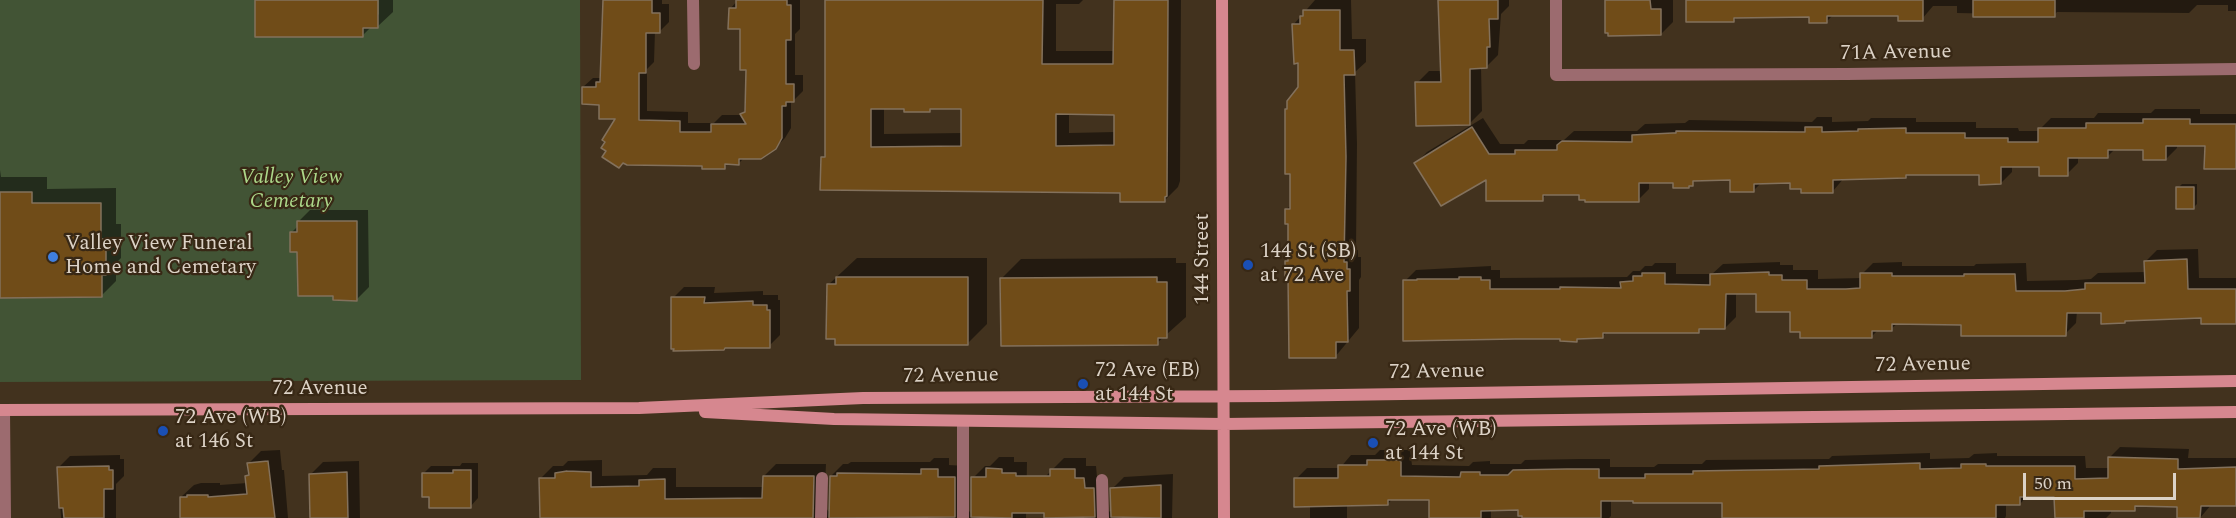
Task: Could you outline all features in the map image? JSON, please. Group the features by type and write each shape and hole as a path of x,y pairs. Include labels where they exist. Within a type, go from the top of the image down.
{"main road":[{"name":"144 Street","path":"1222,0 1224,518"},
{"name":"72 Avenue","path":"2,410 639,408 863,398 1224,396 2236,381"},
{"name":"72 Avenue","path":"639,408 834,419 1224,424 2236,412"}],"street":[{"path":"693,0 694,64"},
{"name":"71A Avenue","path":"1556,0 1556,75 2236,69"},
{"path":"2,410 5,518"},
{"path":"963,421 963,518"},
{"path":"821,518 822,477"},
{"path":"1102,480 1103,518"}],"green space":[{"name":"Valley View Cemetary","path":"0,0 580,0 581,380 0,382"}],"building":[{"path":"255,0 378,0 378,28 363,28 363,37 255,37"},
{"path":"603,0 652,0 652,13 660,13 660,33 646,33 646,73 639,73 639,120 680,121 680,132 711,132 711,124 746,124 740,114 745,112 746,70 740,70 740,29 728,29 729,8 736,8 736,0 787,0 787,5 791,5 791,40 786,40 786,84 794,84 794,102 786,102 786,106 782,106 782,138 776,149 761,159 739,159 739,165 725,164 725,169 623,163 619,168 602,157 606,151 601,148 605,142 602,140 615,119 599,119 599,105 582,104 582,87 596,87 596,82 600,82"},
{"path":"825,0 1043,0 1042,64 1113,64 1114,0 1168,0 1167,196 1165,202 1120,202 1120,193 820,190 821,157 825,157","holes":["871,109 904,109 904,112 961,109 961,146 871,147","1056,114 1114,115 1114,145 1056,146"]},
{"path":"1438,0 1498,0 1498,19 1489,19 1490,47 1487,47 1487,68 1470,69 1470,125 1416,126 1415,82 1441,82"},
{"path":"1605,0 1650,0 1651,9 1661,9 1661,35 1608,36 1608,33 1605,33"},
{"path":"1686,0 1923,0 1923,21 1898,21 1898,16 1827,16 1827,23 1809,23 1809,17 1734,18 1734,22 1686,22"},
{"path":"1973,0 2055,0 2055,17 1973,17"},
{"path":"1303,10 1340,10 1340,50 1354,50 1355,75 1344,75 1346,157 1344,262 1347,262 1347,269 1350,269 1350,291 1347,291 1348,342 1336,342 1336,358 1289,358 1288,277 1285,277 1285,261 1288,261 1288,224 1285,224 1285,209 1290,209 1290,174 1285,174 1285,109 1287,109 1287,101 1298,87 1298,63 1294,64 1292,24 1300,24"},
{"path":"2143,119 2190,119 2190,124 2236,124 2236,169 2204,169 2205,146 2166,146 2166,160 2143,160 2143,150 2108,150 2108,158 2068,158 2068,176 2039,176 2039,167 2001,167 2001,184 1979,185 1979,175 1906,175 1906,178 1833,180 1833,193 1801,193 1801,189 1790,189 1790,183 1754,184 1754,192 1730,192 1730,180 1693,181 1693,186 1689,188 1673,188 1673,183 1639,183 1639,202 1585,202 1585,200 1579,200 1579,195 1543,195 1543,201 1486,201 1486,180 1441,206 1414,163 1472,127 1489,154 1515,154 1515,150 1557,150 1557,145 1562,141 1632,142 1632,135 1676,133 1676,131 1805,132 1805,127 1822,127 1822,132 1906,128 1906,133 1965,133 1965,138 2008,138 2008,142 2038,142 2038,128 2086,128 2086,123 2143,123"},
{"path":"2176,187 2194,187 2194,209 2176,209"},
{"name":"Valley View Funeral Home and Cemetary","path":"0,192 32,192 32,203 101,203 101,239 106,239 106,275 102,275 102,297 0,298"},
{"path":"297,221 357,221 357,301 333,300 333,296 298,296 297,252 290,252 290,232 297,232"},
{"path":"2187,259 2188,289 2236,289 2236,324 2201,324 2201,318 2101,324 2101,313 2067,313 2066,336 1961,336 1961,325 1892,324 1892,331 1872,331 1872,338 1800,338 1800,332 1790,332 1790,312 1756,312 1756,294 1726,294 1725,329 1699,329 1699,333 1603,333 1603,338 1577,339 1577,342 1560,341 1560,339 1403,341 1403,280 1481,277 1481,280 1490,280 1490,289 1621,288 1620,282 1633,281 1633,276 1642,276 1642,273 1665,273 1665,284 1710,285 1710,274 1769,272 1769,275 1782,275 1782,280 1807,280 1807,289 1846,289 1860,288 1860,273 1892,273 1892,276 2015,274 2016,291 2065,291 2085,289 2085,283 2145,283 2144,261"},
{"path":"836,277 968,277 968,345 835,345 835,339 826,339 827,284 836,284"},
{"path":"1157,277 1157,282 1167,282 1167,338 1158,338 1158,345 1001,346 1000,278"},
{"path":"671,297 705,297 704,303 753,301 753,305 767,305 767,310 770,310 770,348 673,351 674,349 671,349"},
{"path":"2108,457 2178,459 2178,469 2236,467 2236,506 2201,506 2200,518 2177,518 2177,507 2135,506 2135,511 2084,511 2084,518 2055,518 2054,497 2020,497 2020,505 1996,505 1996,518 1722,518 1722,503 1633,503 1633,501 1601,501 1601,518 1522,518 1518,516 1518,510 1481,511 1481,518 1429,518 1429,500 1388,500 1388,505 1294,507 1294,478 1338,478 1338,465 1367,465 1367,460 1399,460 1401,476 1460,477 1461,472 1508,475 1513,470 1599,469 1599,478 1645,478 1645,474 1693,474 1693,471 1819,469 1819,466 1920,463 1920,469 1961,468 1961,464 2075,466 2075,479 2108,478"},
{"path":"268,461 275,518 180,518 180,497 247,494 245,476 249,475 247,463"},
{"path":"109,466 109,470 113,470 113,489 104,489 104,518 64,518 63,508 59,508 57,467"},
{"path":"986,468 1002,469 1002,473 1016,473 1016,476 1050,476 1050,469 1075,469 1075,478 1084,478 1085,488 1094,488 1095,517 1044,518 1044,513 1012,513 1012,518 971,517 971,477 986,477"},
{"path":"921,469 938,469 938,477 955,477 955,517 829,518 830,476 837,476 837,473 921,474"},
{"path":"453,470 471,470 471,508 429,508 429,497 422,497 422,473 453,473"},
{"path":"347,472 348,518 310,518 309,474"},
{"path":"591,472 591,487 639,486 639,480 665,479 665,499 762,498 763,476 814,476 813,518 540,518 539,478 555,478 555,473"},
{"path":"1161,485 1161,518 1111,517 1110,488"}],"place":[{"name":"Valley View Funeral Home and Cemetary","path":"53,257"},
{"name":"144 St (SB) at 72 Ave","path":"1248,265"},
{"name":"72 Ave (EB) at 144 St","path":"1083,384"},
{"name":"72 Ave (WB) at 146 St","path":"163,431"},
{"name":"72 Ave (WB) at 144 St","path":"1373,443"}]}
